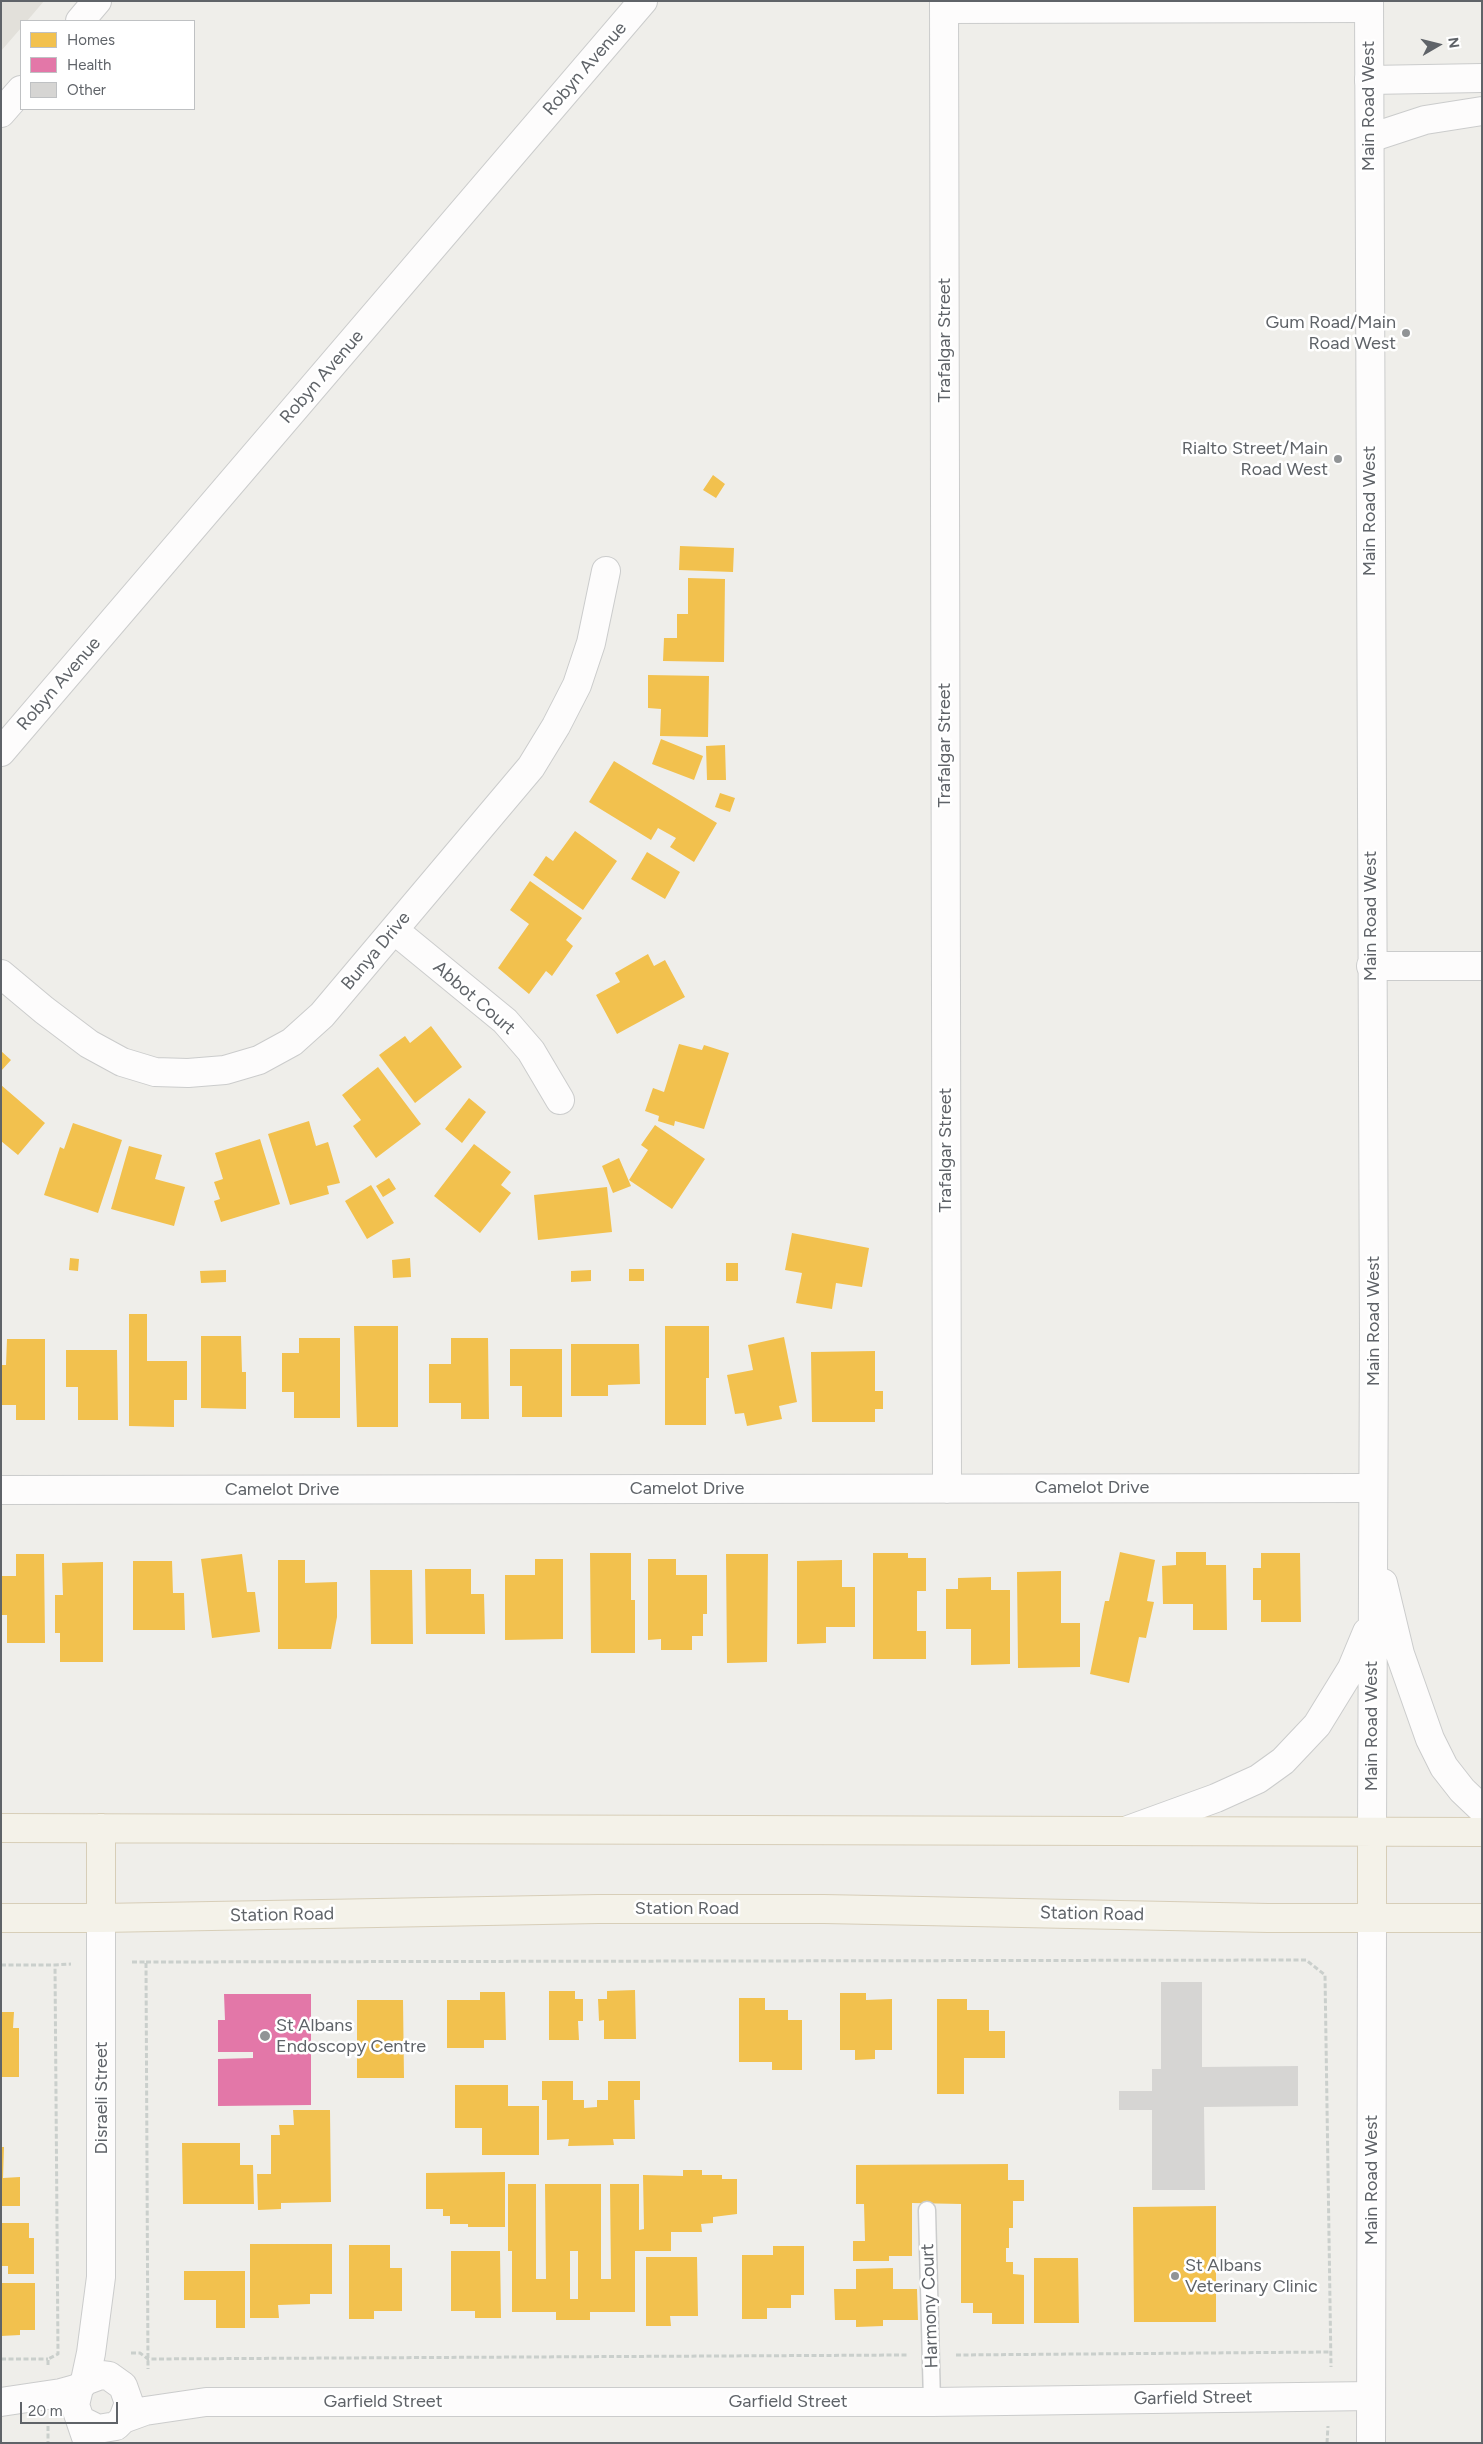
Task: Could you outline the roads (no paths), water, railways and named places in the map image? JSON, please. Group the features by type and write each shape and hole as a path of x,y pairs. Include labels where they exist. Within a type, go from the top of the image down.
{"main road":[{"path":"1,1828 1482,1832"},
{"path":"101,1828 101,1918"},
{"path":"1372,1832 1372,1918"},
{"name":"Station Road","path":"1,1918 706,1909 1482,1918"}],"street":[{"path":"81,20 97,1"},
{"name":"Robyn Avenue","path":"1,752 10,723 643,1"},
{"path":"944,5 1369,4"},
{"name":"Main Road West","path":"1369,4 1374,1488 1372,1832"},
{"name":"Trafalgar Street","path":"944,5 947,1489"},
{"path":"1369,80 1482,78"},
{"path":"1,113 20,91"},
{"path":"1370,138 1425,120 1482,111"},
{"name":"Bunya Drive","path":"1,974 89,1044 122,1062 155,1072 188,1073 225,1070 259,1060 292,1042 322,1014 530,767 556,726 577,684 592,643 606,571"},
{"name":"Abbot Court","path":"394,930 504,1020 531,1051 560,1100"},
{"path":"1372,966 1482,966"},
{"name":"Camelot Drive","path":"1,1490 1374,1488"},
{"path":"1373,1537 1400,1654 1430,1739 1444,1767 1462,1790 1482,1809"},
{"path":"1128,1830 1216,1798 1258,1779 1283,1762 1317,1726 1352,1668 1373,1618"},
{"name":"Disraeli Street","path":"82,2409 101,2353 101,1918"},
{"name":"Main Road West","path":"1371,2443 1372,1918"},
{"name":"Disraeli Street","path":"101,2353 129,2385"},
{"path":"1,2402 47,2402 82,2409 98,2429 118,2429 129,2403 129,2385 101,2375 82,2409"},
{"name":"Garfield Street","path":"129,2385 206,2402"},
{"name":"Garfield Street","path":"118,2429 145,2411 206,2402 932,2402 1371,2396"}],"lane":[{"name":"Harmony Court","path":"927,2210 932,2402"}],"place":[{"name":"Gum Road/Main Road West","path":"1406,333"},
{"name":"Rialto Street/Main Road West","path":"1338,459"},
{"name":"St Albans Endoscopy Centre","path":"265,2036"},
{"name":"St Albans Veterinary Clinic","path":"1175,2276"}]}
